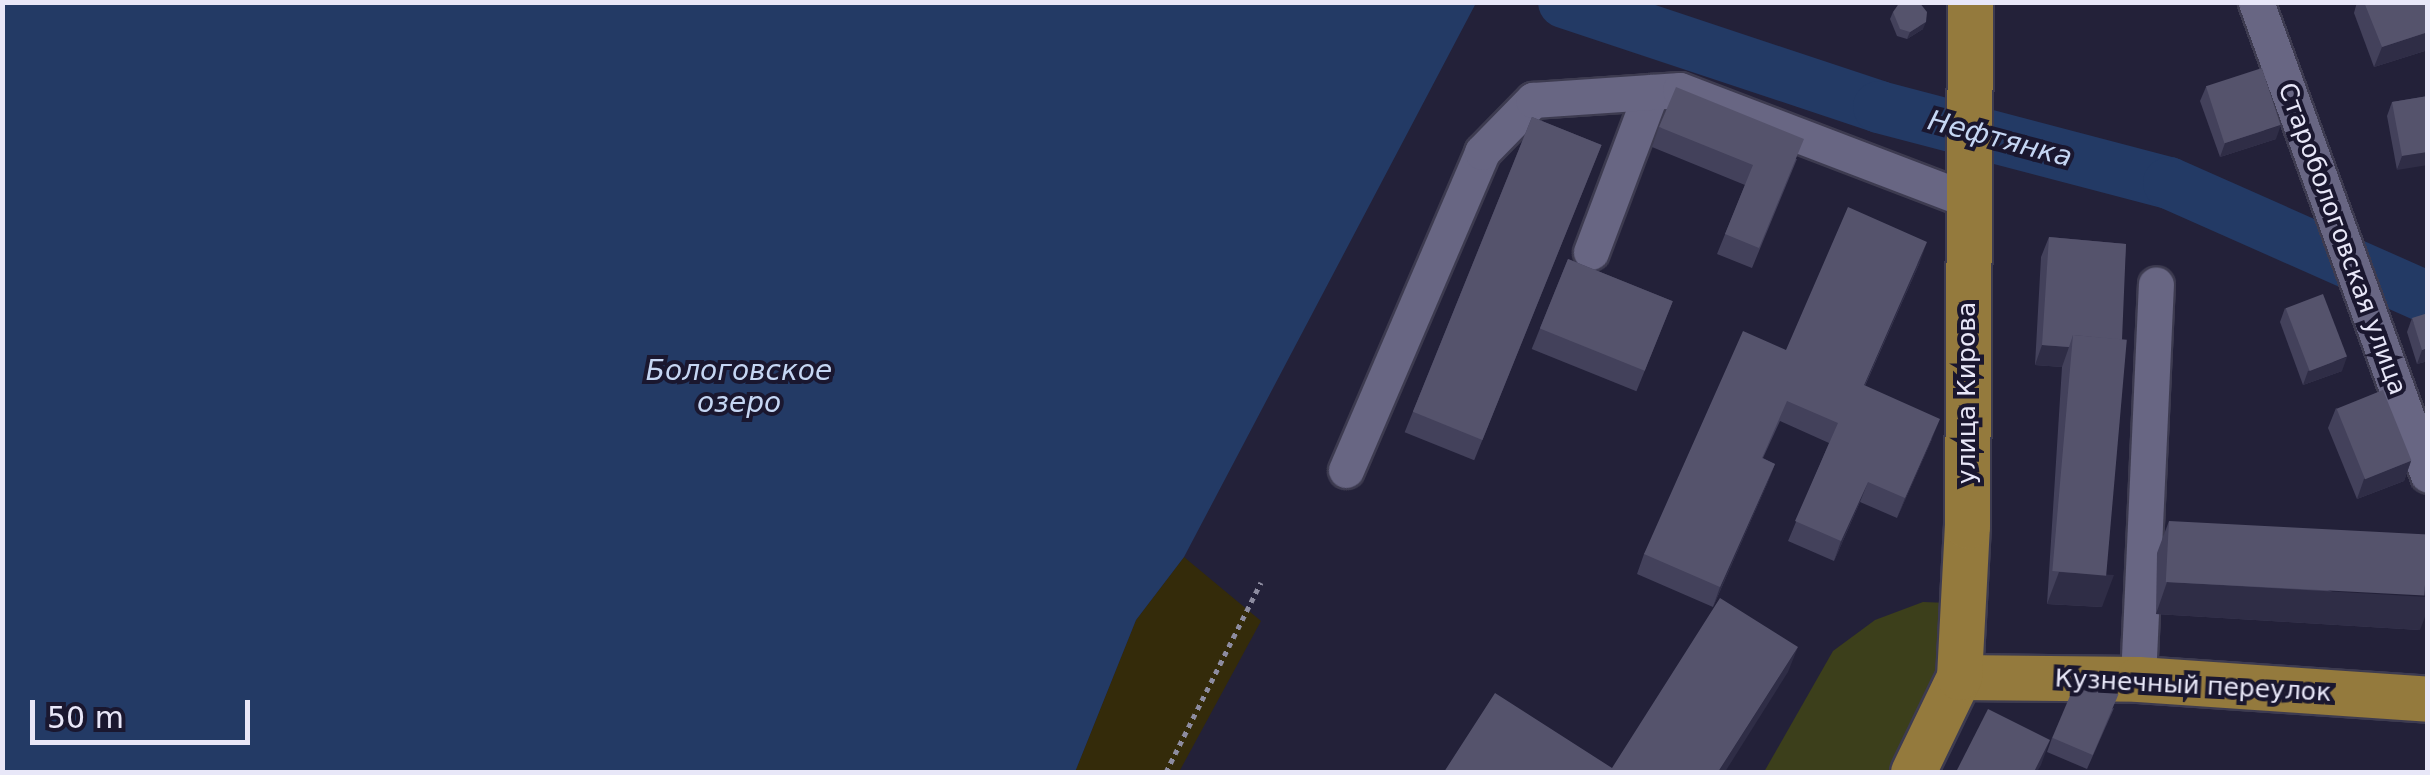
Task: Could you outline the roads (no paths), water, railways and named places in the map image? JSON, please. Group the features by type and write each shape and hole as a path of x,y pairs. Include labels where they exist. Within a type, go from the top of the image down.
{"main road":[{"name":"улица Кирова","path":"1914,772 1959,677 1967,526 1966,180 1970,11"},
{"name":"Кузнечный переулок","path":"1959,677 2138,679 2428,698"}],"street":[{"name":"Старобологовская улица","path":"2256,2 2339,223 2354,282 2428,475"},
{"path":"1346,470 1482,152 1533,100 1680,90 1966,180"},
{"path":"1591,252 1651,92"},
{"path":"2138,679 2156,284"}],"water":[{"name":"Бологовское озеро","path":"2,3 1476,3 1184,557 1136,620 1075,772 3,772"}],"waterway":[{"name":"Нефтянка","path":"1564,2 1879,107 2169,183 2428,298"}]}
